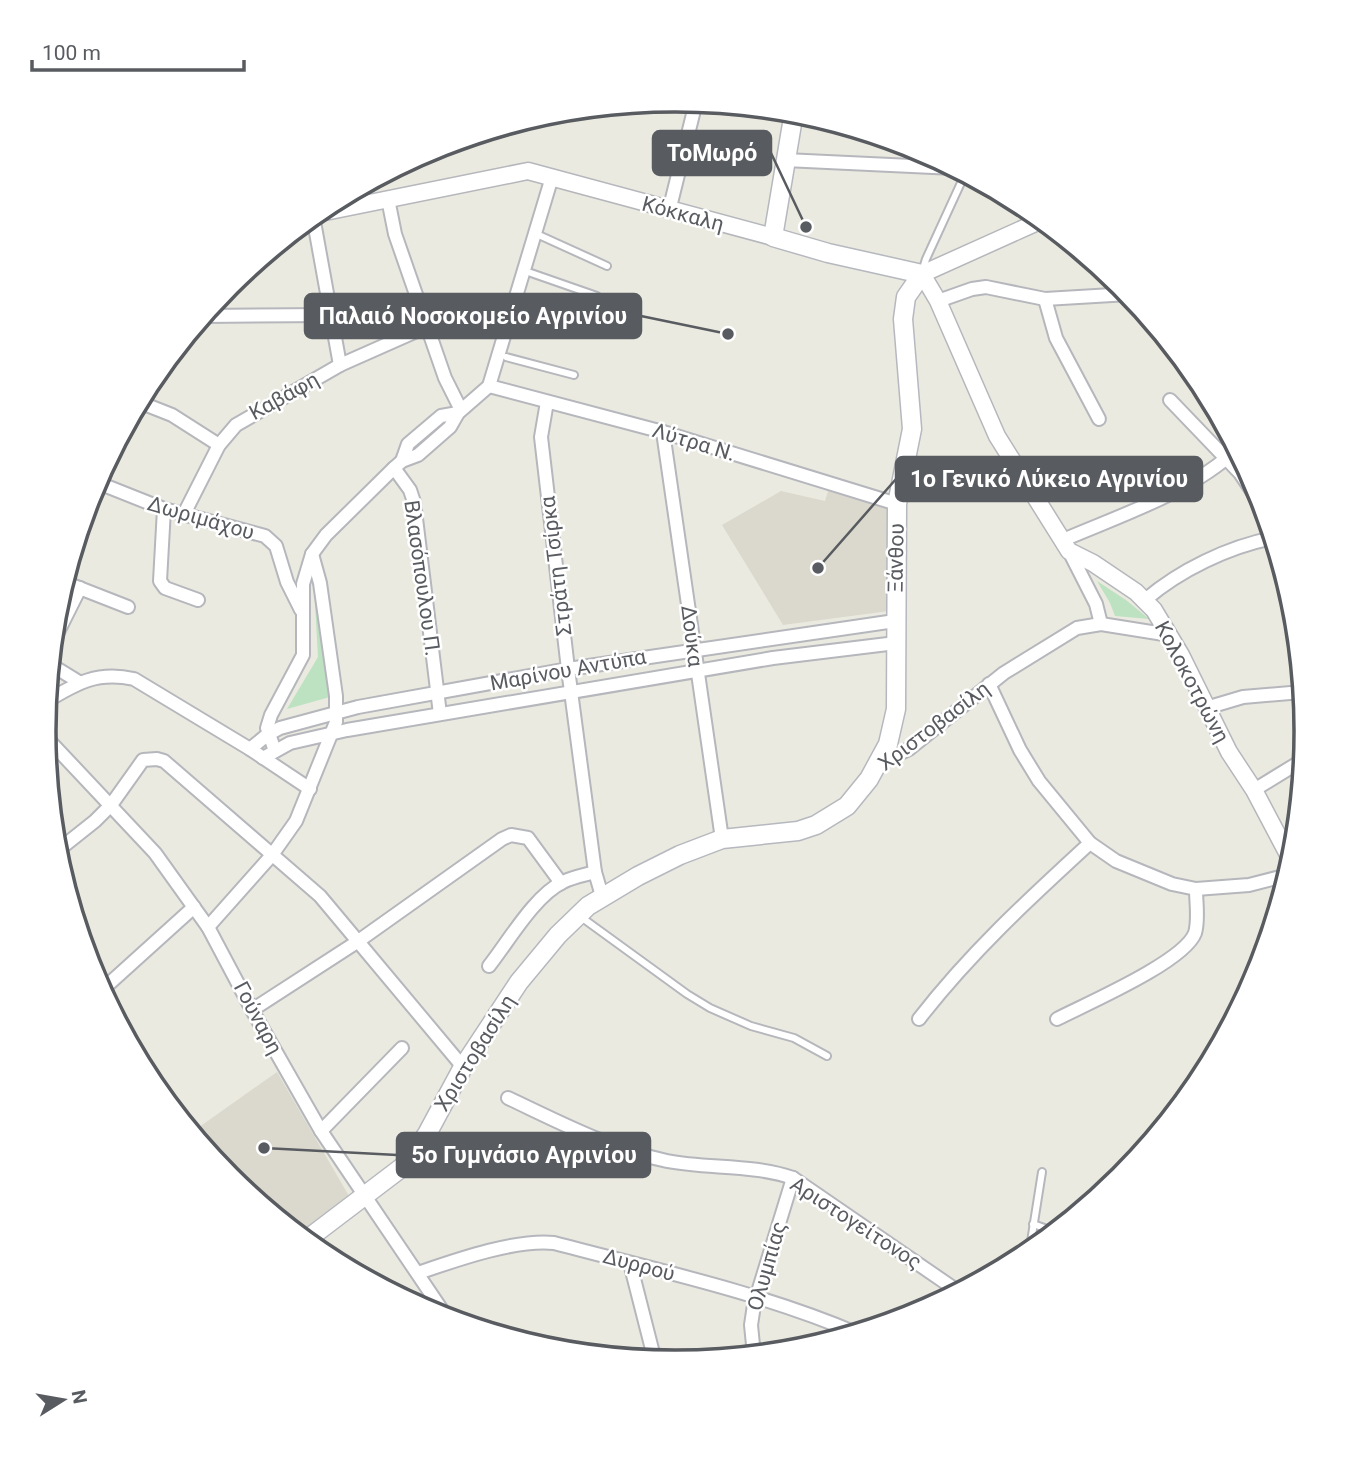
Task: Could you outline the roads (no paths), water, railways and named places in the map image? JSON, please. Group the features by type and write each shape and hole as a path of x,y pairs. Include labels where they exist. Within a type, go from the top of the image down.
{"main road":[{"path":"773,237 792,123"},
{"name":"Κόκκαλη","path":"773,237 828,253 922,274"},
{"name":"Ξάνθου","path":"880,763 888,744 895,709 897,504 912,429 904,306 910,289 922,274"},
{"name":"Χριστοβασίλη","path":"314,1234 365,1198 405,1165 417,1151 463,1067 519,982 578,915 601,896 680,855 722,839 798,831 823,822 847,806 880,763"}],"street":[{"path":"669,211 693,113"},
{"path":"785,160 928,167"},
{"name":"Κόκκαλη","path":"345,208 522,171 773,237"},
{"path":"275,751 267,735 267,725 302,659 305,643 303,584 312,554 326,535 398,464 418,455 450,427 459,412 489,386 552,177"},
{"path":"388,199 396,234 459,412"},
{"path":"922,274 1031,225"},
{"path":"316,227 340,365"},
{"name":"Κολοκοτρώνη","path":"922,274 937,301 998,436 1066,545 1145,600 1170,635 1229,752 1284,842"},
{"path":"937,301 986,287 1045,299 1114,295"},
{"path":"1045,299 1056,338 1099,419"},
{"path":"217,316 331,316"},
{"name":"Καβάφη","path":"184,514 219,445 244,418 340,365 428,326"},
{"name":"Λύτρα Ν.","path":"489,386 663,432 897,504"},
{"path":"1170,400 1224,447"},
{"name":"Στράτη Τσίρκα","path":"547,402 541,437 571,694 595,872 601,896"},
{"path":"149,406 172,415 219,445"},
{"name":"Δούκα","path":"663,432 722,839"},
{"path":"1101,624 1096,604 1066,545 1173,491 1229,456"},
{"name":"Βλασόπουλου Π.","path":"398,464 414,502 440,714"},
{"name":"Δωριμάχου","path":"107,486 164,509 254,531 273,542 287,582 302,613"},
{"path":"164,509 160,581 165,588 198,600"},
{"path":"1145,600 1200,565 1228,552 1264,541"},
{"path":"208,927 272,855 296,821 332,733 337,712 320,583 312,554"},
{"path":"74,585 128,607"},
{"path":"68,610 80,587"},
{"name":"Μαρίνου Αντύπα","path":"250,749 284,726 337,712 568,669 895,621"},
{"name":"Χριστοβασίλη","path":"880,763 909,749 989,684 1086,625 1101,624 1170,635"},
{"path":"787,636 789,655"},
{"name":"Μαρίνου Αντύπα","path":"263,758 290,743 332,733 789,655 896,643"},
{"path":"59,670 79,682"},
{"path":"57,695 79,682 100,678 134,679 250,749 310,789"},
{"path":"989,684 1028,764 1090,843 1116,861 1172,884 1196,889 1249,885 1276,878"},
{"path":"1206,708 1242,697 1293,693"},
{"name":"Γούναρη","path":"56,748 155,853 208,927 321,1131 437,1303"},
{"path":"66,843 111,805 143,760 164,761 320,896 463,1067"},
{"path":"1254,790 1293,766"},
{"path":"252,1010 357,942 511,835 528,838 561,883"},
{"path":"919,1019 978,948 1090,843"},
{"path":"489,966 533,908 561,883 595,872"},
{"path":"1057,1019 1155,968 1182,950 1195,931 1196,889"},
{"path":"110,984 194,908"},
{"path":"321,1131 402,1048"},
{"name":"Αριστογείτονος","path":"508,1098 634,1153 681,1163 763,1171 793,1178 951,1286"},
{"name":"Ολυμπίας","path":"753,1345 751,1325 757,1297 793,1178"},
{"name":"Δυρρού","path":"418,1273 539,1241 757,1297 841,1327"},
{"path":"630,1263 652,1349"}],"lane":[{"path":"922,274 926,259 961,182"},
{"path":"541,236 607,266"},
{"path":"531,273 597,296"},
{"path":"519,313 587,333"},
{"path":"506,357 574,375"},
{"path":"578,915 710,1008 751,1026 794,1038 827,1056"},
{"path":"1031,1237 1042,1172"},
{"path":"1033,1224 1045,1228"}],"place":[{"name":"ΤοΜωρό","path":"806,227"},
{"name":"Παλαιό Νοσοκομείο Αγρινίου","path":"728,334"},
{"name":"1ο Γενικό Λύκειο Αγρινίου","path":"818,568"},
{"name":"5ο Γυμνάσιο Αγρινίου","path":"264,1148"}]}
